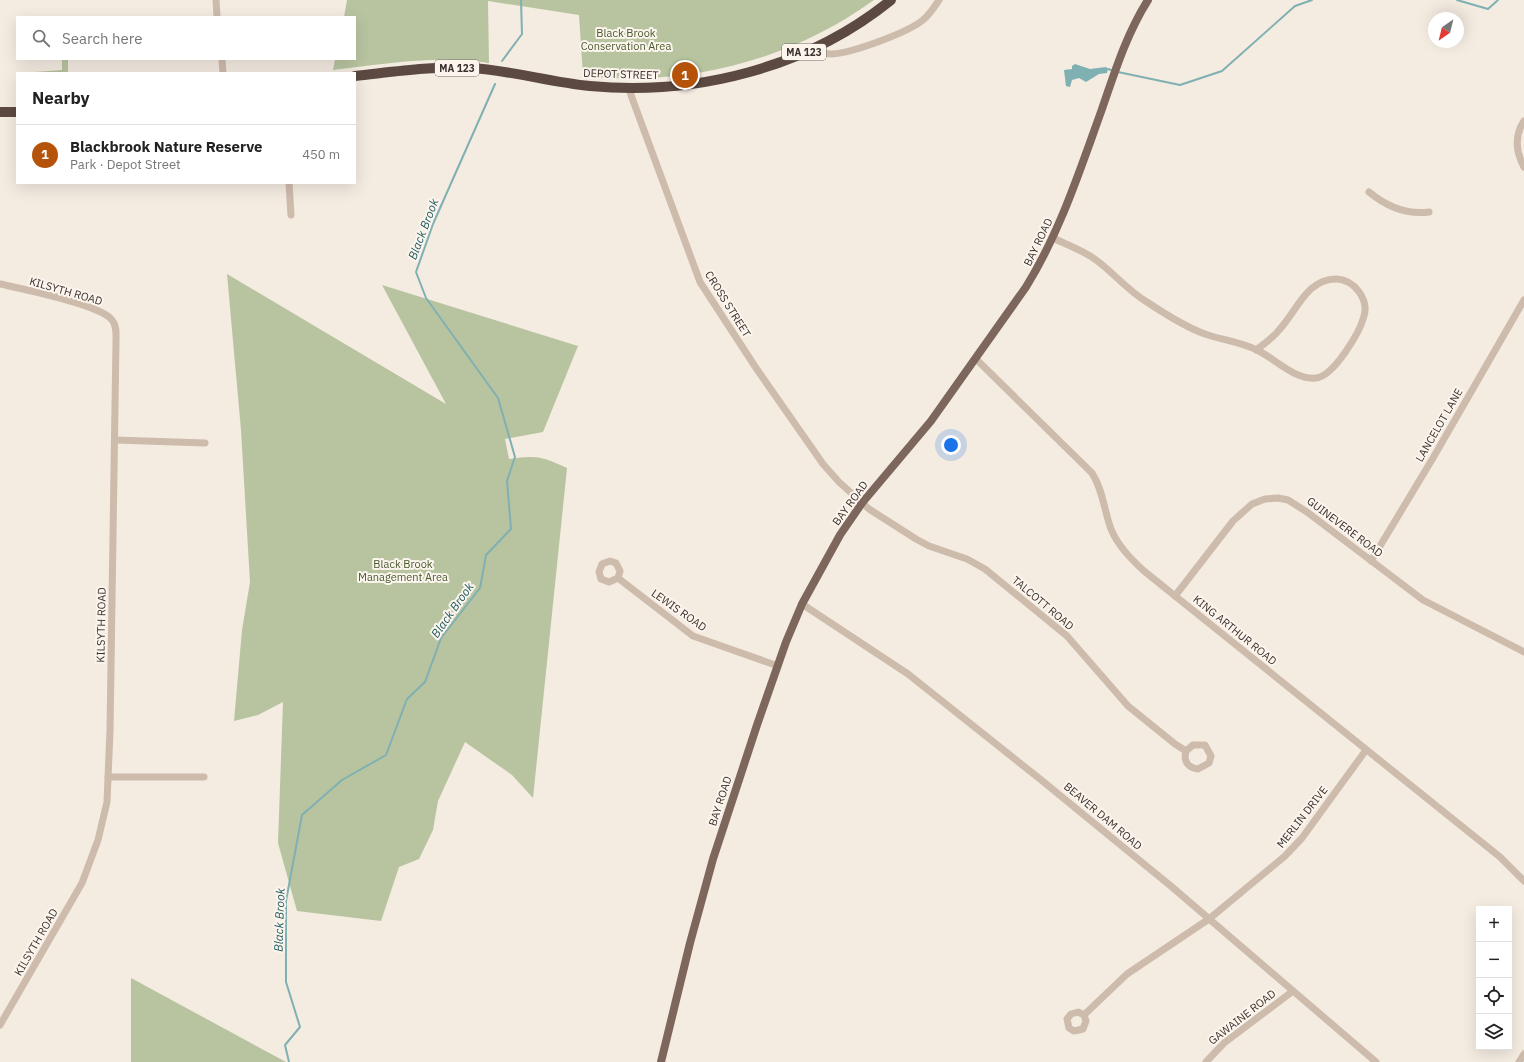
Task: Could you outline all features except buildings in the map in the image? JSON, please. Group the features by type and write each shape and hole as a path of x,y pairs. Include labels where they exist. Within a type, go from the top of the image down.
{"highway":[{"name":"DEPOT STREET","path":"356,76 420,70 468,68 580,85 628,88 661,88 722,79 760,69 808,50 848,29 891,0"},
{"path":"0,112 16,112"}],"main road":[{"name":"BAY ROAD","path":"661,1062 690,943 713,859 778,666 802,604 840,535 862,503 925,428 1026,288 1053,238 1128,38 1148,0"}],"street":[{"path":"216,0 217,16"},
{"path":"808,50 832,54 854,50 887,38 909,29 923,20 940,0"},
{"path":"222,60 223,72"},
{"name":"CROSS STREET","path":"628,88 700,282 726,324 815,454 839,482 862,503"},
{"path":"1524,121 1517,143 1518,153 1524,168"},
{"path":"289,184 291,215"},
{"path":"1369,192 1399,209 1417,213 1429,212"},
{"path":"1053,238 1080,250 1095,259 1135,295 1189,326 1207,335 1256,350 1296,374 1307,378 1318,378 1328,373 1335,366 1361,326 1365,314 1364,302 1360,292 1351,283 1340,279 1328,279 1318,283 1309,290 1278,332 1256,350"},
{"name":"KILSYTH ROAD","path":"0,284 97,310 108,315 114,322 116,341 108,777 103,823 82,883 0,1025"},
{"name":"LANCELOT LANE","path":"1371,561 1433,458 1524,300"},
{"name":"KING ARTHUR ROAD","path":"976,359 1088,469 1100,489 1111,528 1121,546 1144,571 1500,857 1524,881"},
{"path":"115,440 205,443"},
{"name":"GUINEVERE ROAD","path":"1175,596 1233,521 1252,504 1265,499 1278,498 1295,503 1429,604 1524,652"},
{"name":"TALCOTT ROAD","path":"862,503 922,543 967,559 985,569 1067,636 1128,706 1175,744 1186,751"},
{"name":"LEWIS ROAD","path":"618,578 693,636 778,666"},
{"name":"BEAVER DAM ROAD","path":"802,604 916,680 1090,819 1376,1062"},
{"name":"MERLIN DRIVE","path":"1084,1015 1128,974 1209,919 1289,852 1366,750"},
{"path":"108,777 204,776"},
{"name":"GAWAINE ROAD","path":"1206,1062 1224,1043 1293,991"},
{"path":"1519,1062 1524,1054"}],"green space":[{"name":"Black Brook Conservation Area","path":"347,0 874,0 841,21 807,39 772,54 736,65 698,73 660,77 622,78 583,76 579,15 488,1 489,63 430,60 333,70 335,60 356,60 356,16 344,16"},
{"path":"62,60 68,60 68,72 35,72 62,70"},
{"name":"Black Brook Management Area","path":"227,274 446,404 382,285 578,346 543,432 505,439 509,459 533,457 545,459 567,468 533,798 512,775 465,742 438,801 433,830 419,859 399,867 381,921 297,911 278,843 283,702 258,715 234,721 242,630 250,582 241,430"},
{"path":"131,978 286,1062 131,1062"}],"water":[{"path":"1075,64 1090,69 1106,67 1108,69 1107,73 1099,74 1086,82 1079,78 1072,80 1070,87 1066,86 1064,70 1072,69 1072,66"}],"waterway":[{"name":"Black Brook","path":"502,61 522,34 521,0"},
{"path":"1118,72 1180,85 1222,71 1295,6 1312,0"},
{"path":"1457,0 1488,9 1498,0"},
{"name":"Black Brook","path":"289,1062 285,1045 300,1027 286,982 286,901 302,815 342,780 386,755 407,699 425,682 441,638 480,588 486,555 511,529 507,481 515,457 498,398 426,298 416,272 433,224 495,84"}],"place":[{"name":"Blackbrook Nature Reserve","path":"685,75"}]}
